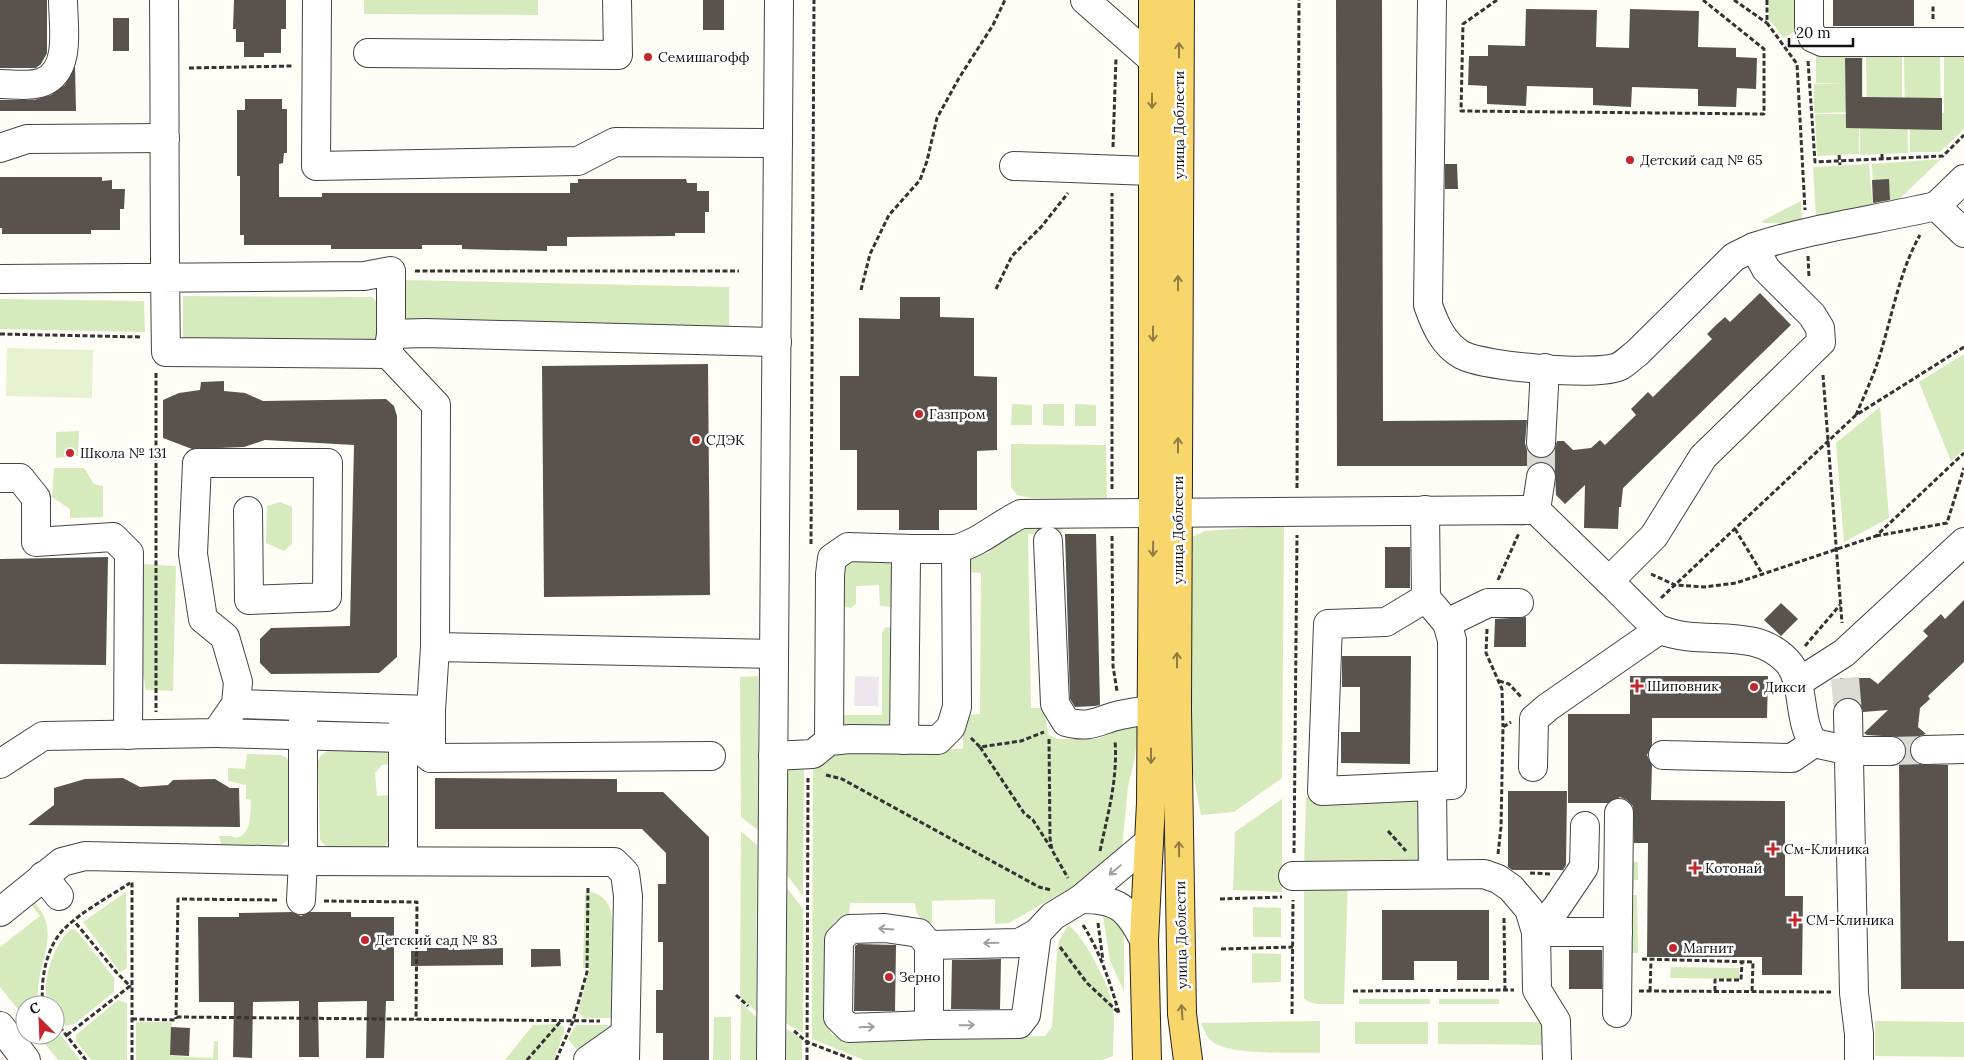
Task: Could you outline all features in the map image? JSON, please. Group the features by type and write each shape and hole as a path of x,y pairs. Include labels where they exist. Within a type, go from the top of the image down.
{"main road":[{"name":"улица Доблести","path":"1153,0 1152,59 1165,171"},
{"name":"улица Доблести","path":"1180,0 1165,171 1166,513 1164,709 1182,1005 1188,1060"},
{"name":"улица Доблести","path":"1147,1060 1144,940 1149,842 1164,709"}],"street":[{"path":"0,84 36,84 55,73 63,56 63,0"},
{"path":"164,0 166,352 389,344 425,333 777,342"},
{"path":"318,0 315,65 316,166 578,161 615,142 778,143"},
{"path":"368,53 618,55 617,0"},
{"path":"771,1060 779,0"},
{"path":"1085,0 1152,59"},
{"path":"1432,0 1428,306 1438,333 1462,355 1494,364 1545,368 1600,370 1619,366 1637,353 1734,258 1754,247 1806,232 1882,219 1930,217 1964,233"},
{"path":"1809,0 1809,28 1813,38 1822,42 1964,42"},
{"path":"0,148 28,139 165,138"},
{"path":"1014,166 1165,171"},
{"path":"1930,217 1964,179"},
{"path":"1618,572 1654,536 1703,457 1821,342 1820,328 1812,315 1766,269 1754,247"},
{"path":"0,279 364,276 392,271 389,344 436,405 435,647 431,710 431,758"},
{"path":"1541,443 1545,368"},
{"path":"216,733 236,704 238,682 226,637 202,619 193,554 198,463 328,463 326,597 249,600 248,511"},
{"path":"1536,510 1541,477"},
{"path":"0,478 20,478 36,498 36,542 113,537 129,552 128,735"},
{"path":"1425,510 1426,598 1446,623 1452,640 1452,785 1322,791 1328,624 1386,622 1426,598"},
{"path":"816,755 832,558 848,547 956,549 973,544 1005,522 1021,514 1425,510 1536,510 1618,572 1659,630 1684,636 1747,639 1774,649 1793,673 1808,735 1814,743 1850,750 1891,751"},
{"path":"1048,541 1055,704 1066,722 1079,726 1095,724 1117,715 1164,709"},
{"path":"1793,673 1845,666 1964,542"},
{"path":"904,740 906,559 913,548"},
{"path":"773,756 816,755 850,739 938,740 952,727 957,707 956,549"},
{"path":"1446,623 1488,603 1519,603"},
{"path":"1533,768 1534,719 1548,707 1659,630"},
{"path":"435,647 774,654"},
{"path":"236,704 431,710"},
{"path":"301,900 303,861 303,706"},
{"path":"403,709 403,860"},
{"path":"1848,713 1854,992 1859,1034 1859,1060"},
{"path":"0,764 43,736 216,733 403,738 431,758 711,756"},
{"path":"1663,755 1792,758 1814,743"},
{"path":"1925,750 1964,749"},
{"path":"1432,786 1433,874"},
{"path":"1617,1002 1618,813"},
{"path":"1536,932 1557,907 1584,867 1584,826"},
{"path":"929,945 1019,943 1037,933 1053,916 1072,890 1149,842"},
{"path":"0,912 51,886 62,862 85,856 135,870 303,861 614,862 625,873 628,896 625,1038 588,1060"},
{"path":"1293,886 1433,874 1484,874 1498,879 1510,888 1529,909 1536,932 1538,990 1556,1021 1557,1060"},
{"path":"1072,890 1118,906 1132,917 1144,940"},
{"path":"929,1025 929,945 919,933 885,928 850,929 839,940 838,1017 849,1028 1019,1024 1026,1015 1037,933"},
{"path":"1536,932 1618,932"},
{"path":"0,1026 26,1060"}],"path":[{"path":"811,544 814,0"},
{"path":"861,290 870,254 889,215 920,180 928,161 937,118 959,78 993,25 1005,0"},
{"path":"1497,0 1463,24 1461,111 1764,114 1764,49 1704,0"},
{"path":"1734,0 1767,24 1797,64 1809,278"},
{"path":"1767,0 1767,24"},
{"path":"1933,5 1933,11"},
{"path":"1100,853 1114,795 1119,699 1113,666 1112,513 1112,170 1116,28"},
{"path":"1808,58 1815,162 1840,163 1943,156 1964,136"},
{"path":"165,69 315,65"},
{"path":"1808,67 1816,67"},
{"path":"1923,152 1923,157"},
{"path":"1882,154 1882,159"},
{"path":"1840,155 1840,163"},
{"path":"996,290 1012,256 1057,208 1073,187 1082,168"},
{"path":"1856,415 1878,361 1912,248 1930,217"},
{"path":"392,271 739,271"},
{"path":"0,334 166,338"},
{"path":"1656,602 1856,415 1964,347"},
{"path":"1822,366 1838,548 1845,666"},
{"path":"156,367 156,734"},
{"path":"1876,536 1964,453"},
{"path":"1618,572 1675,585 1704,587 1736,583 1876,536 1947,523 1964,468"},
{"path":"1735,529 1763,575"},
{"path":"1793,673 1841,605"},
{"path":"1498,680 1509,684 1525,702"},
{"path":"954,719 980,746 1024,813 1033,820 1052,850 1072,890 1112,986 1119,1013 1086,983 1058,945 1037,933"},
{"path":"980,746 1021,741 1049,730 1052,850"},
{"path":"816,755 842,779 1039,887 1072,890"},
{"path":"807,1060 816,755"},
{"path":"42,995 45,970 55,942 63,930 135,870"},
{"path":"132,1060 130,986 135,870"},
{"path":"1528,873 1537,872 1545,874"},
{"path":"1220,899 1293,886"},
{"path":"556,1060 573,1021 586,972 588,893"},
{"path":"132,1019 176,1020 178,899 417,902 416,1020"},
{"path":"74,921 117,974 130,986"},
{"path":"1221,948 1293,947"},
{"path":"1642,952 1642,961 1753,962 1752,992"},
{"path":"1650,991 1651,961"},
{"path":"1715,991 1715,980 1741,980 1742,962"},
{"path":"67,1036 130,986"},
{"path":"1353,991 1538,990"},
{"path":"1617,1002 1650,991 1854,992"},
{"path":"176,1017 573,1021 625,1038"},
{"path":"527,1060 561,1021"},
{"path":"65,1034 86,1060"},
{"path":"807,1042 854,1060"}],"shaded area":[{"path":"855,676 879,677 878,706 854,706"}],"green space":[{"path":"364,0 538,0 538,15 364,14"},
{"path":"1769,0 1802,0 1803,26 1784,38 1769,19"},
{"path":"1816,56 1863,56 1863,112 1814,113 1814,84 1844,83 1816,83"},
{"path":"1902,56 1902,112 1905,112 1904,57 1940,56 1941,112 1907,112 1908,153 1860,155 1860,114 1867,112 1866,57"},
{"path":"1944,57 1964,57 1964,129 1940,152 1910,152 1910,113 1944,113"},
{"path":"1815,114 1859,114 1859,154 1817,156"},
{"path":"1941,159 1892,206 1874,208 1872,164"},
{"path":"1869,164 1873,210 1816,218 1813,167"},
{"path":"1801,201 1802,220 1797,223 1762,223 1762,221"},
{"path":"404,280 729,287 729,333 408,327 404,304"},
{"path":"183,296 372,297 380,306 378,341 183,338"},
{"path":"0,299 144,301 145,332 0,329"},
{"path":"7,348 93,350 92,398 6,396"},
{"path":"1964,354 1964,449 1951,461 1919,382"},
{"path":"1012,404 1032,405 1032,425 1011,425"},
{"path":"1043,404 1064,404 1064,426 1043,425"},
{"path":"1075,404 1096,405 1096,426 1075,426"},
{"path":"1880,407 1889,518 1844,542 1836,443"},
{"path":"79,431 78,456 56,458 56,432"},
{"path":"1011,444 1106,445 1107,499 1031,498 1017,495 1011,487"},
{"path":"54,468 84,468 94,484 103,486 103,517 70,518 70,509 52,497"},
{"path":"280,502 292,507 292,544 284,551 266,543 267,506"},
{"path":"1062,524 1062,533 1028,534 1031,708 1044,708 1048,734 1056,739 1099,739 1121,725 1138,724 1135,757 1128,787 1122,849 1109,866 1009,923 995,924 995,899 932,901 932,923 925,921 919,916 915,903 850,903 849,919 835,921 828,933 827,1023 831,1034 840,1039 1045,1036 1052,1027 1059,941 1068,925 1088,950 1102,975 1111,997 1114,1018 1113,1056 1103,1060 864,1060 812,1039 813,765 846,748 963,749 963,720 967,715 980,714 981,573 969,572 965,563 971,557 988,553 1013,529"},
{"path":"1284,525 1282,778 1234,812 1201,815 1189,752 1190,538 1205,531"},
{"path":"845,561 891,561 893,563 891,607 880,606 879,585 856,586 856,604 851,608 842,606 840,571"},
{"path":"141,564 176,566 173,691 146,690 142,668"},
{"path":"886,627 892,628 892,726 842,729 841,716 843,715 882,715 882,632"},
{"path":"758,676 758,830 741,817 740,677"},
{"path":"331,749 382,749 389,753 392,764 382,765 375,773 377,796 390,795 391,837 384,848 329,849 320,840 318,761 321,755"},
{"path":"247,754 280,755 287,758 289,764 288,840 281,845 222,848 219,836 236,838 241,836 248,828 251,800 246,799 246,785 228,781 228,768 245,769"},
{"path":"804,766 803,896 787,875 786,772 794,767"},
{"path":"1427,795 1428,867 1304,870 1306,797"},
{"path":"1282,799 1282,892 1233,890 1235,832"},
{"path":"741,831 757,845 756,1011 740,997"},
{"path":"1625,862 1638,862 1638,880 1634,880 1633,895 1637,895 1638,953 1625,953"},
{"path":"1348,881 1344,1004 1309,1002 1304,998 1304,882"},
{"path":"787,888 803,909 803,1033 785,1023"},
{"path":"126,892 127,968 120,972 83,922"},
{"path":"592,892 603,898 609,906 613,928 620,923 619,1018 584,1018 578,1012 590,968 583,968 585,893"},
{"path":"33,901 42,913 47,926 46,951 38,995 15,995 15,1006 0,987 0,947 40,916 32,906"},
{"path":"1253,907 1281,908 1281,937 1253,937"},
{"path":"1102,910 1110,913 1124,930 1124,991 1110,961"},
{"path":"71,929 76,930 114,978 114,992 74,1024 66,1026 65,995 46,995 47,975 50,964 59,944"},
{"path":"1252,953 1281,954 1281,982 1252,983"},
{"path":"1671,967 1739,968 1739,979 1670,978"},
{"path":"1359,999 1430,999 1430,1004 1359,1004"},
{"path":"1439,999 1499,999 1499,1004 1439,1004"},
{"path":"118,1000 127,1003 127,1060 91,1060 76,1041 76,1035"},
{"path":"741,1002 756,1017 756,1060 740,1060"},
{"path":"714,1017 731,1017 731,1060 713,1060"},
{"path":"1320,1021 1320,1053 1248,1051 1222,1046 1209,1038 1201,1023"},
{"path":"1875,1021 1964,1022 1964,1057 1875,1056"},
{"path":"136,1022 172,1022 171,1056 213,1058 214,1041 218,1042 218,1060 136,1060"},
{"path":"1355,1022 1428,1022 1428,1044 1355,1044"},
{"path":"1438,1022 1546,1022 1546,1045 1438,1044"},
{"path":"558,1024 564,1027 564,1032 554,1060 505,1060 533,1025"},
{"path":"576,1025 616,1025 581,1055 568,1039"},
{"path":"785,1028 802,1039 802,1060 784,1060"},
{"path":"65,1041 80,1060 58,1060 46,1045 65,1045"}],"building":[{"path":"0,0 47,0 47,53 41,64 36,68 0,68"},
{"path":"234,0 286,0 286,29 281,29 281,53 264,53 264,57 244,57 244,42 236,42 236,29 233,29"},
{"path":"703,0 724,0 724,30 703,30"},
{"path":"1336,0 1382,0 1383,421 1527,420 1525,443 1527,450 1533,456 1541,459 1548,457 1554,451 1557,441 1564,441 1573,450 1591,448 1600,440 1605,445 1636,415 1631,409 1648,392 1653,397 1712,339 1707,334 1716,325 1725,317 1730,322 1760,293 1791,325 1623,488 1621,507 1619,507 1618,529 1584,528 1585,485 1565,504 1556,495 1555,471 1544,462 1536,462 1531,466 1337,466"},
{"path":"1833,0 1914,0 1914,26 1833,26"},
{"path":"1526,9 1597,10 1596,47 1629,48 1630,9 1699,11 1698,47 1736,48 1736,57 1757,58 1756,89 1737,88 1736,107 1698,106 1698,89 1632,87 1631,107 1593,105 1593,88 1527,86 1526,106 1487,104 1487,86 1468,85 1469,56 1488,56 1488,45 1525,46"},
{"path":"113,18 129,18 129,51 113,51"},
{"path":"1845,58 1862,58 1862,97 1942,98 1942,130 1846,128"},
{"path":"75,66 76,111 0,111 0,100 34,100 51,95 65,85"},
{"path":"245,99 282,99 282,109 287,109 287,153 284,153 283,163 279,164 279,197 322,197 322,193 570,193 570,183 578,183 578,179 686,179 687,183 697,183 697,191 709,191 709,212 705,212 705,233 675,233 675,236 567,237 567,246 547,246 547,251 462,249 462,245 422,245 422,249 331,249 331,245 244,245 244,235 240,235 240,176 237,176 237,110 245,110"},
{"path":"1445,164 1457,164 1458,189 1445,189"},
{"path":"0,177 102,177 102,181 112,180 112,189 125,189 124,209 120,209 120,230 91,230 91,234 2,234 2,228 0,228"},
{"path":"1889,179 1890,200 1873,203 1872,180"},
{"name":"Газпром","path":"900,297 940,297 940,317 974,318 974,376 997,377 997,450 977,451 977,510 939,510 939,530 899,530 899,510 857,510 857,450 840,450 840,376 859,376 859,318 900,319"},
{"path":"708,364 710,595 544,597 542,366"},
{"path":"224,381 224,391 245,393 263,401 386,399 394,406 397,416 397,657 379,673 271,674 260,663 260,639 271,628 350,626 354,445 265,440 244,447 192,449 163,438 163,400 179,393 200,390 201,382"},
{"path":"1065,534 1096,534 1100,705 1095,706 1075,707 1070,699"},
{"path":"1385,547 1410,547 1410,588 1385,588"},
{"path":"108,557 106,665 0,664 0,559"},
{"path":"1964,600 1964,662 1928,696 1930,699 1920,708 1918,727 1926,734 1916,737 1909,750 1912,759 1918,764 1948,765 1948,941 1964,941 1964,989 1901,989 1899,765 1905,758 1907,751 1904,743 1898,737 1867,735 1864,733 1888,710 1863,712 1861,705 1856,700 1848,697 1841,699 1840,678 1870,678 1878,684 1928,636 1923,631 1941,614 1945,619"},
{"path":"1781,603 1798,619 1781,636 1764,620"},
{"path":"1526,617 1526,647 1494,647 1495,619"},
{"path":"1342,656 1411,656 1410,764 1341,763 1341,732 1360,732 1360,687 1342,687"},
{"path":"1630,676 1768,676 1767,718 1652,718 1652,745 1647,755 1652,765 1651,800 1785,801 1785,896 1803,896 1802,975 1762,975 1762,957 1647,957 1648,843 1634,843 1633,806 1627,800 1620,797 1608,803 1568,803 1568,714 1630,714"},
{"path":"123,778 140,787 168,785 173,780 215,779 230,788 239,788 240,827 28,825 54,805 54,788 85,779"},
{"path":"435,778 617,779 617,792 663,792 709,837 709,1060 663,1060 663,1033 656,1033 656,990 663,990 663,942 658,942 658,884 666,884 666,853 642,829 435,829"},
{"path":"1508,791 1567,791 1566,865 1563,870 1512,870 1508,867"},
{"path":"1382,910 1489,910 1489,980 1457,980 1457,961 1414,961 1414,980 1382,980"},
{"path":"292,912 301,916 310,912 351,912 351,917 394,917 394,1001 386,1001 384,1058 366,1058 367,1001 318,1002 319,1057 299,1057 299,1001 253,1002 252,1058 233,1057 234,1002 199,1002 198,917 239,917 239,913"},
{"path":"858,944 896,945 895,1011 854,1011 855,946"},
{"path":"427,948 454,948 454,950 503,948 503,965 411,966 411,951 427,951"},
{"path":"531,949 560,949 561,966 531,967"},
{"path":"1569,950 1602,950 1602,989 1569,989"},
{"path":"1001,959 1000,1009 951,1009 952,960"},
{"path":"171,1027 190,1028 189,1056 170,1055"}],"tunnel":[{"path":"1541,443 1541,477"},
{"path":"1845,678 1848,713"},
{"path":"1891,751 1925,750"}],"place":[{"name":"Семишагофф","path":"648,57"},
{"name":"Детский сад № 65","path":"1630,160"},
{"name":"Газпром","path":"919,414"},
{"name":"СДЭК","path":"696,440"},
{"name":"Школа № 131","path":"70,453"},
{"name":"Шиповник","path":"1637,686"},
{"name":"Дикси","path":"1754,687"},
{"name":"См-Клиника","path":"1773,849"},
{"name":"Котонай","path":"1695,868"},
{"name":"СМ-Клиника","path":"1795,920"},
{"name":"Детский сад № 83","path":"365,940"},
{"name":"Магнит","path":"1673,948"},
{"name":"Зерно","path":"889,977"}]}
